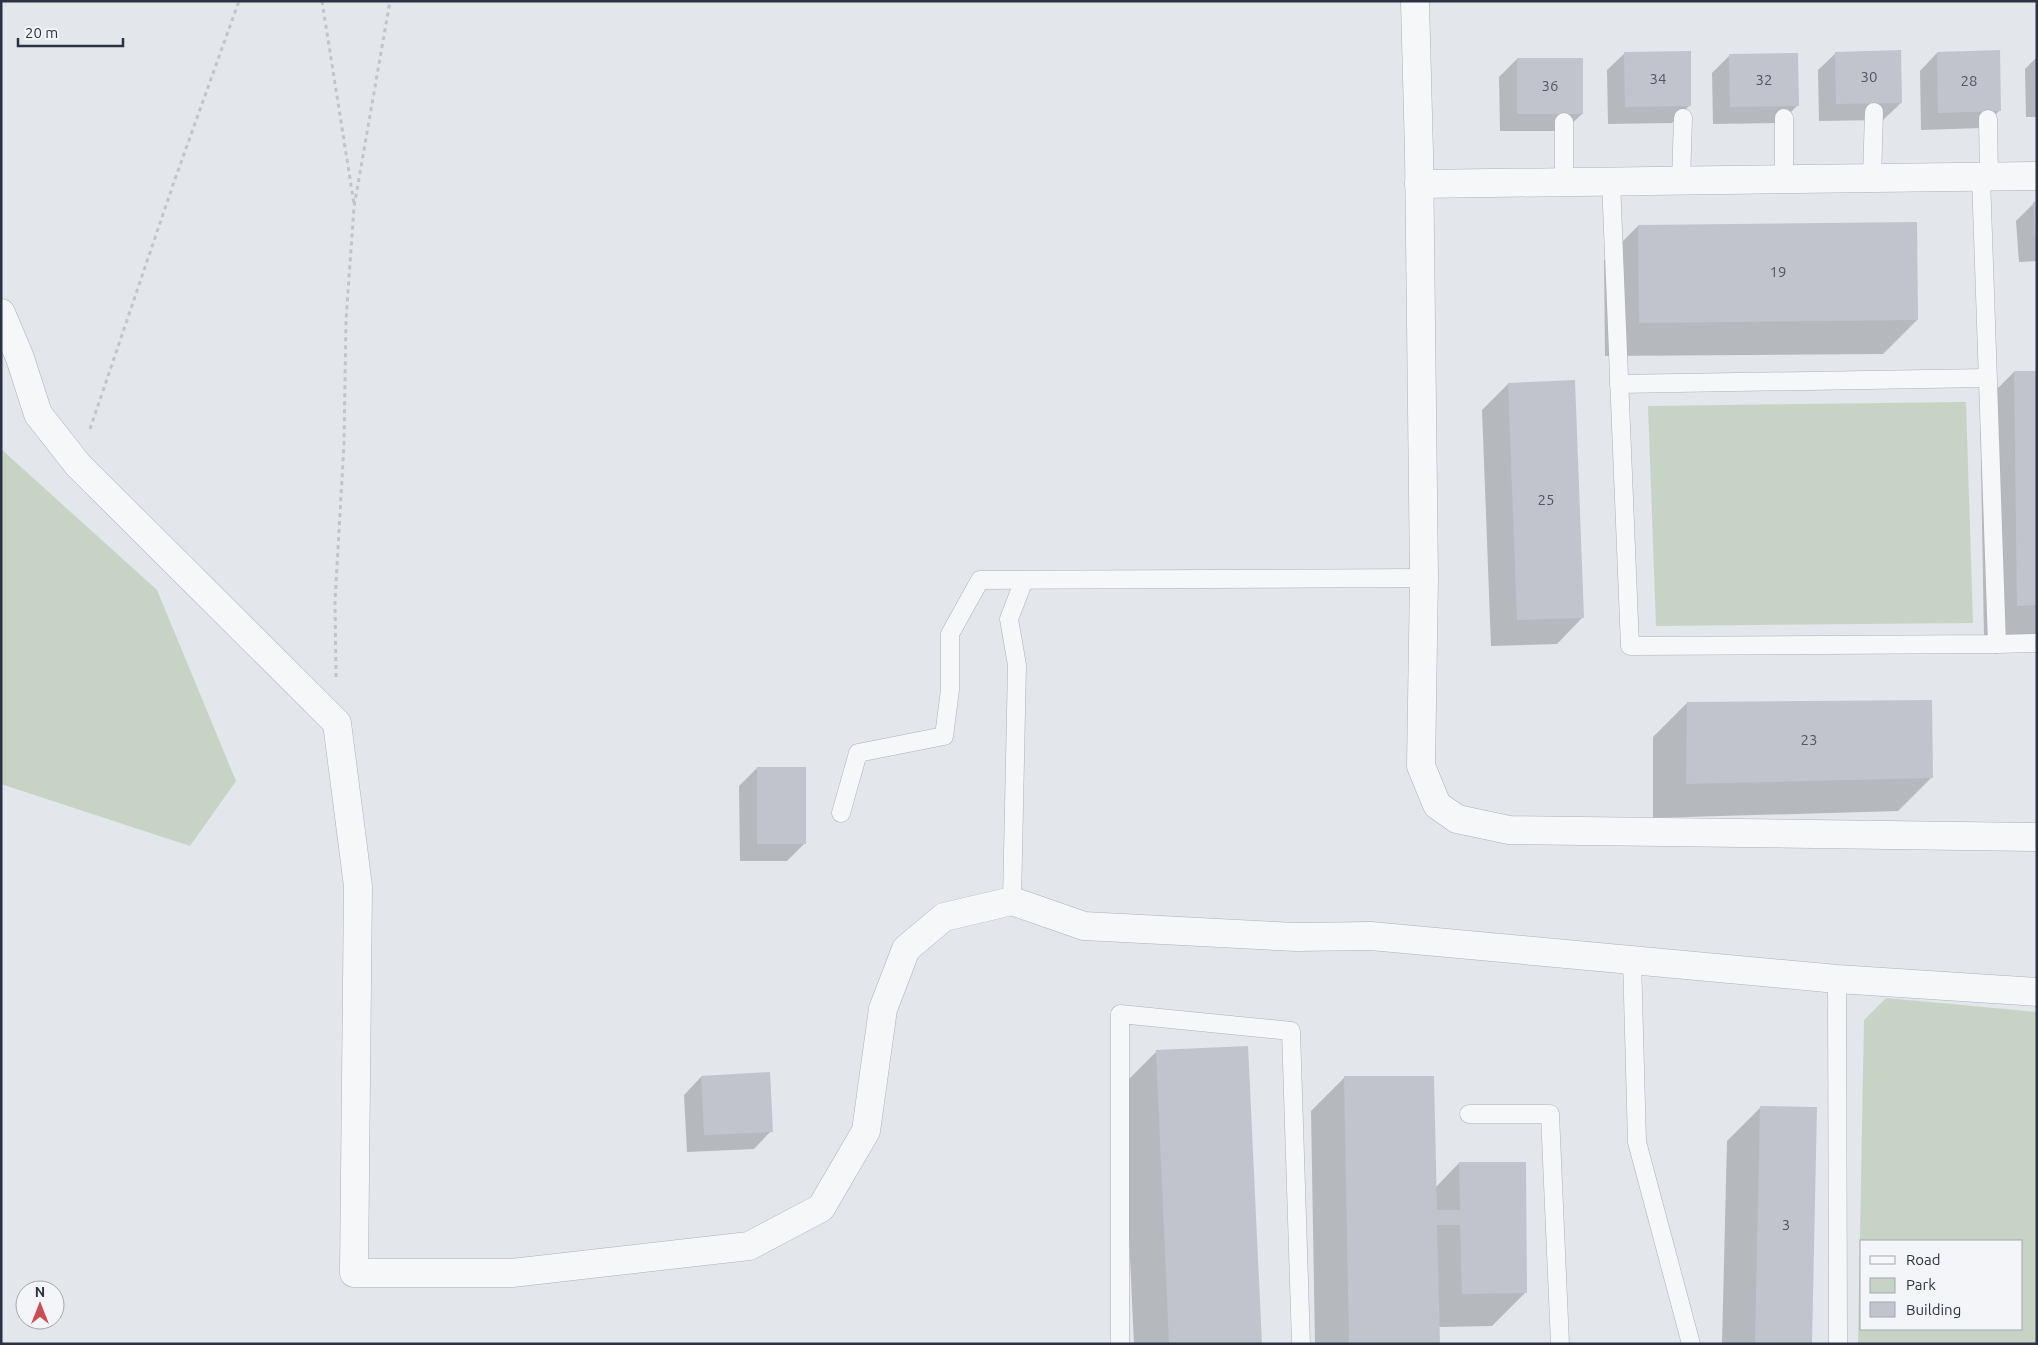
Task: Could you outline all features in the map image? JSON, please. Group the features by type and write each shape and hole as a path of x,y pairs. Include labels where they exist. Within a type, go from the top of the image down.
{"street":[{"path":"1415,1 1424,578 1421,766 1438,805 1457,819 1509,830 2037,837"},
{"path":"1419,184 2037,176"},
{"path":"1,313 38,414 78,465 337,723 358,886 354,1273 512,1273 749,1246 821,1208 866,1131 883,1010 906,949 944,917 1012,901 1084,926 1296,938 1371,936 1632,958 1838,979 2037,992"}],"lane":[{"path":"1872,178 1874,112"},
{"path":"1681,181 1683,118"},
{"path":"1784,118 1784,179"},
{"path":"1988,119 1985,177 1986,378 1997,644"},
{"path":"1564,122 1564,182"},
{"path":"1611,182 1630,646 2037,643"},
{"path":"1619,384 1986,378"},
{"path":"841,813 858,753 944,736 950,690 950,634 980,580 1424,578"},
{"path":"1012,901 1017,665 1009,619 1024,580"},
{"path":"1632,958 1637,1142 1691,1344"},
{"path":"1838,979 1838,1344"},
{"path":"1120,1344 1120,1014 1291,1030 1301,1344"},
{"path":"1469,1114 1550,1114 1560,1344"}],"path":[{"path":"78,465 175,178 239,1"},
{"path":"322,1 354,207"},
{"path":"337,723 335,601 344,444 346,320 354,207 390,1"}],"green space":[{"path":"1966,402 1973,623 1656,626 1648,406"},
{"path":"1,449 157,590 236,781 190,846 1,784"},
{"path":"1886,998 2037,1012 2037,1344 1858,1344 1864,1020"}],"building":[{"path":"1901,50 1902,103 1836,104 1835,52"},
{"path":"2000,50 2001,111 1938,113 1937,52"},
{"path":"1691,51 1691,106 1625,107 1624,52"},
{"path":"1798,53 1799,106 1730,107 1729,54"},
{"path":"1517,58 1583,58 1583,114 1517,114"},
{"path":"2033,202 2037,202 2037,237 2035,237"},
{"path":"1917,222 1918,320 1639,323 1638,225"},
{"path":"2014,371 2037,371 2037,605 2017,606"},
{"path":"1575,380 1584,618 1517,620 1508,383"},
{"path":"1932,700 1933,778 1686,784 1687,702"},
{"path":"757,767 806,767 806,844 757,844"},
{"path":"1248,1046 1262,1344 1169,1344 1156,1050"},
{"path":"770,1072 773,1132 704,1135 701,1076"},
{"path":"1344,1076 1434,1076 1437,1210 1460,1210 1459,1162 1526,1162 1527,1293 1462,1294 1460,1225 1437,1225 1440,1344 1349,1344"},
{"path":"1760,1106 1817,1107 1812,1344 1755,1344"}]}
